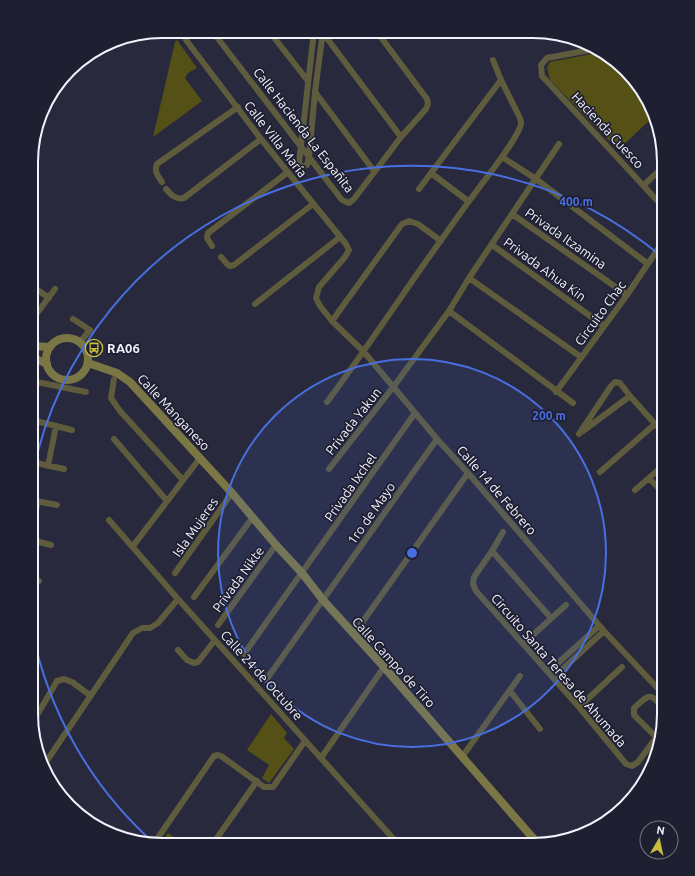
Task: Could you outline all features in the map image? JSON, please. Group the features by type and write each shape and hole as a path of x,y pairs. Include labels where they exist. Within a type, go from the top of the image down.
{"street":[{"name":"Calle Hacienda La Españita","path":"218,38 342,200 349,203 354,199 401,137 426,109 428,104 427,99 381,38"},
{"path":"274,38 308,81"},
{"path":"313,38 299,163 302,167 307,165 309,158 315,92 322,38"},
{"path":"327,38 401,137"},
{"name":"Calle Villa María","path":"186,40 261,139 346,244 349,250 345,257 319,287 316,298"},
{"name":"Hacienda Cuesco","path":"587,51 547,58 541,65 542,76 657,200"},
{"path":"327,402 364,352 468,201 502,157 520,128 522,122 501,80 494,60"},
{"path":"419,189 501,80"},
{"path":"315,92 374,171"},
{"path":"162,182 156,174 155,168 157,164 238,107"},
{"path":"166,189 173,196 180,199 184,198 261,139"},
{"name":"Privada Yakun","path":"329,469 394,386 449,311 559,144"},
{"path":"502,157 536,179 648,264"},
{"path":"212,246 207,238 208,233 288,172"},
{"path":"644,184 657,172"},
{"path":"431,173 468,201"},
{"path":"221,257 230,266 234,265 314,204"},
{"name":"Privada Itzamina","path":"512,214 627,295"},
{"path":"332,321 402,224 409,221 418,224 441,241"},
{"path":"255,304 340,237"},
{"name":"Privada Ahua Kin","path":"492,245 604,326"},
{"name":"Circuito Chac","path":"556,392 627,295 657,250"},
{"path":"470,278 581,358"},
{"path":"38,290 48,298"},
{"path":"38,312 56,290"},
{"name":"Calle 14 de Febrero","path":"316,298 320,306 332,321 364,352 394,386 437,439 599,626 657,685"},
{"path":"449,311 556,392 573,403"},
{"path":"73,319 90,330 80,342"},
{"path":"67,338 80,342 87,351 88,363 86,369 77,377 65,380 54,374 47,364 46,358 50,347 54,342 67,338"},
{"path":"38,346 50,347"},
{"path":"38,360 47,364"},
{"name":"Calle Manganeso","path":"88,363 125,377 232,493"},
{"path":"114,379 110,398 183,480"},
{"path":"38,382 86,392"},
{"path":"600,472 655,424 620,383 615,382 579,434 630,396"},
{"name":"Privada Ixchel","path":"244,654 415,413"},
{"path":"38,422 72,430"},
{"path":"48,466 56,426"},
{"path":"114,439 167,501"},
{"name":"1ro de Mayo","path":"266,680 437,439"},
{"path":"133,546 200,458"},
{"path":"38,464 64,469"},
{"path":"635,490 657,472"},
{"path":"354,634 468,473"},
{"path":"649,478 657,487"},
{"name":"Calle Campo de Tiro","path":"232,493 250,521 276,545 302,573 323,600 384,667 533,838"},
{"name":"Isla Mujeres","path":"175,573 232,493"},
{"path":"38,501 57,505"},
{"name":"Calle 24 de Octubre","path":"109,520 393,838"},
{"path":"194,597 250,521"},
{"path":"503,532 492,551 551,618"},
{"path":"38,542 51,545"},
{"name":"Privada Nikte","path":"218,625 276,545"},
{"name":"Circuito Santa Teresa de Ahumada","path":"492,551 474,577 473,584 476,591 579,707 626,764 632,766 638,762 655,739"},
{"path":"47,761 133,633 142,628 150,628 158,622 178,599"},
{"path":"523,644 566,605"},
{"path":"548,672 599,626"},
{"path":"553,678 604,631"},
{"path":"178,650 187,660 194,663 198,662 215,640"},
{"path":"320,758 384,667"},
{"path":"579,707 622,667"},
{"path":"462,757 520,676"},
{"path":"38,713 57,681 64,679 72,682 91,696"},
{"path":"510,691 540,729"},
{"name":"Circuito Santa Teresa de Ahumada","path":"655,736 634,715 633,711 634,708 646,697 654,697 657,700"},
{"path":"158,838 214,756 221,756 264,786 273,787 305,741"},
{"path":"217,838 257,781"}],"shaded area":[{"path":"177,40 197,68 188,73 185,78 202,101 153,137 175,42"},
{"path":"593,54 602,59 621,74 631,86 648,114 650,120 618,150 550,80 547,68 550,62"},
{"path":"271,714 287,733 284,738 294,749 269,783 262,778 269,765 247,750"},
{"path":"168,833 175,838 165,838"}],"place":[{"name":"RA06","path":"94,348"}]}
